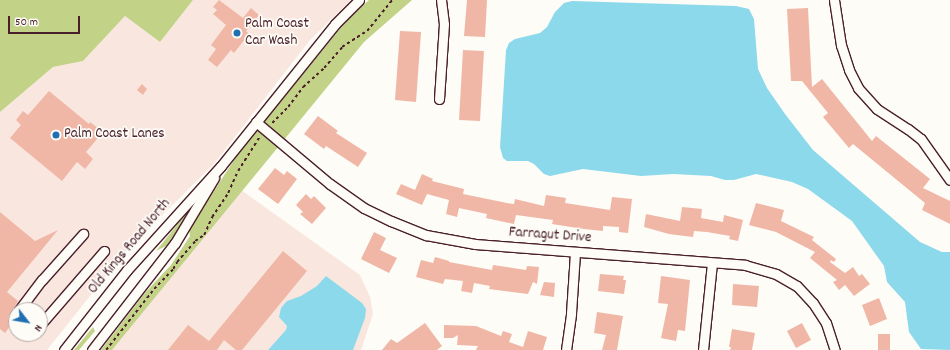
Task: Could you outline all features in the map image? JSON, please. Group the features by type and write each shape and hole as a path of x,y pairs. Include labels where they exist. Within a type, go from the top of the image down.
{"street":[{"name":"Old Kings Road North","path":"64,350 127,270 220,166 335,24 359,0"},
{"path":"439,98 444,24 441,0"},
{"path":"834,0 841,46 849,70 858,88 877,109 908,129 920,139 950,180"},
{"name":"Farragut Drive","path":"256,122 344,194 364,208 408,228 443,239 475,244 761,268 791,282 808,296 822,316 830,331 835,350"},
{"name":"Old Kings Road North","path":"92,350 175,243 220,166"},
{"path":"25,302 42,280 83,234"},
{"path":"48,316 104,251"},
{"path":"566,350 571,313 575,252"},
{"path":"703,350 712,263"}],"path":[{"path":"272,123 288,107 303,87 324,68 342,47 367,31 392,0"},
{"path":"106,350 177,262 195,241 204,235 212,217 228,194 238,171 259,138"}],"shaded area":[{"path":"193,0 351,0 310,40 214,164 125,252 47,350 0,350 0,112 53,67 83,61 125,16 160,42"},
{"path":"241,190 360,275 370,297 373,314 361,350 112,350"}],"green space":[{"path":"0,0 193,0 160,42 125,16 83,61 53,67 0,112"},
{"path":"369,0 412,0 364,42 112,350 101,350 144,294 171,265 190,236 189,229 240,151 348,19"},
{"path":"193,205 180,229 168,245 156,251"},
{"path":"93,327 95,331 79,350 74,350"}],"water":[{"path":"572,1 736,6 749,9 754,19 758,69 767,88 813,150 920,242 942,252 950,252 950,350 921,349 909,332 905,302 887,282 884,266 852,221 808,189 792,182 756,174 734,180 725,180 711,176 673,174 641,176 583,169 550,176 544,174 534,164 528,161 507,161 503,158 500,147 506,50 509,43 515,39 540,33 547,27 555,12 564,3"},
{"path":"326,276 362,303 366,309 365,318 353,350 268,350 286,330 287,326 279,317 281,308 287,301 301,296 317,286"}],"building":[{"name":"Palm Coast Car Wash","path":"219,0 243,18 251,8 259,15 246,31 249,34 234,53 231,50 217,67 208,60 216,49 211,45 226,25 213,14 217,10 213,7"},
{"path":"467,0 487,0 485,37 464,36"},
{"path":"808,8 812,87 822,79 872,141 876,136 930,179 923,188 950,201 950,224 922,210 925,203 853,144 849,148 823,117 828,113 802,81 791,81 787,9"},
{"path":"400,31 421,32 416,102 395,100"},
{"path":"463,50 484,51 480,121 459,120"},
{"path":"142,84 147,89 143,95 137,90"},
{"name":"Palm Coast Lanes","path":"49,91 89,124 90,122 103,132 86,152 93,159 85,169 77,162 62,181 10,138 21,125 16,120 23,111 28,115"},
{"path":"318,116 338,131 336,133 367,153 358,167 326,146 324,149 304,134"},
{"path":"275,168 284,175 287,171 297,179 278,204 258,189"},
{"path":"422,174 433,179 432,181 464,189 463,194 514,204 515,199 544,206 546,195 566,198 565,203 610,210 612,197 632,199 628,233 619,232 619,227 603,226 603,231 584,229 552,224 553,220 516,215 514,224 486,218 487,214 459,208 457,217 446,214 449,200 427,194 422,205 396,194 401,184 415,190"},
{"path":"306,194 311,199 314,196 326,208 312,224 300,214 303,212 296,205"},
{"path":"756,203 784,210 781,221 814,237 812,240 836,259 834,262 831,260 830,262 845,273 853,267 859,276 862,274 870,284 854,296 845,285 839,290 833,282 837,280 810,258 815,252 776,232 749,225"},
{"path":"682,207 702,209 701,218 723,222 724,215 743,220 738,241 729,239 730,236 707,232 694,231 693,237 669,234 644,227 646,214 680,221"},
{"path":"0,212 35,241 58,230 7,292 18,301 8,302 8,329 5,333 0,329"},
{"path":"374,232 386,238 380,250 397,258 389,273 361,259"},
{"path":"283,251 307,271 242,350 236,350 224,340 217,350 168,350 188,325 209,341"},
{"path":"435,257 449,262 492,270 493,265 526,270 527,266 539,267 537,284 533,282 528,294 489,289 490,286 474,283 472,293 461,291 463,281 445,279 443,284 416,277 421,260 433,263"},
{"path":"600,274 624,276 623,280 626,280 624,294 598,291"},
{"path":"661,276 690,280 685,331 678,330 676,341 661,338 668,304 658,303"},
{"path":"544,282 555,283 554,297 540,295"},
{"path":"733,284 759,286 757,307 732,305"},
{"path":"879,298 887,319 870,326 862,305"},
{"path":"597,312 623,316 617,350 602,350 606,335 594,333"},
{"path":"425,323 442,346 437,350 382,350 391,339 397,343"},
{"path":"802,323 811,340 796,348 787,331"},
{"path":"444,325 476,326 501,336 503,331 512,334 509,342 523,347 528,331 547,337 543,350 476,350 478,346 457,345 458,335 453,338 444,338"},
{"path":"732,329 755,333 752,350 730,350 731,347 729,347"},
{"path":"878,334 890,334 890,350 878,350"}],"place":[{"name":"Palm Coast Car Wash","path":"237,33"},
{"name":"Palm Coast Lanes","path":"56,135"}]}
